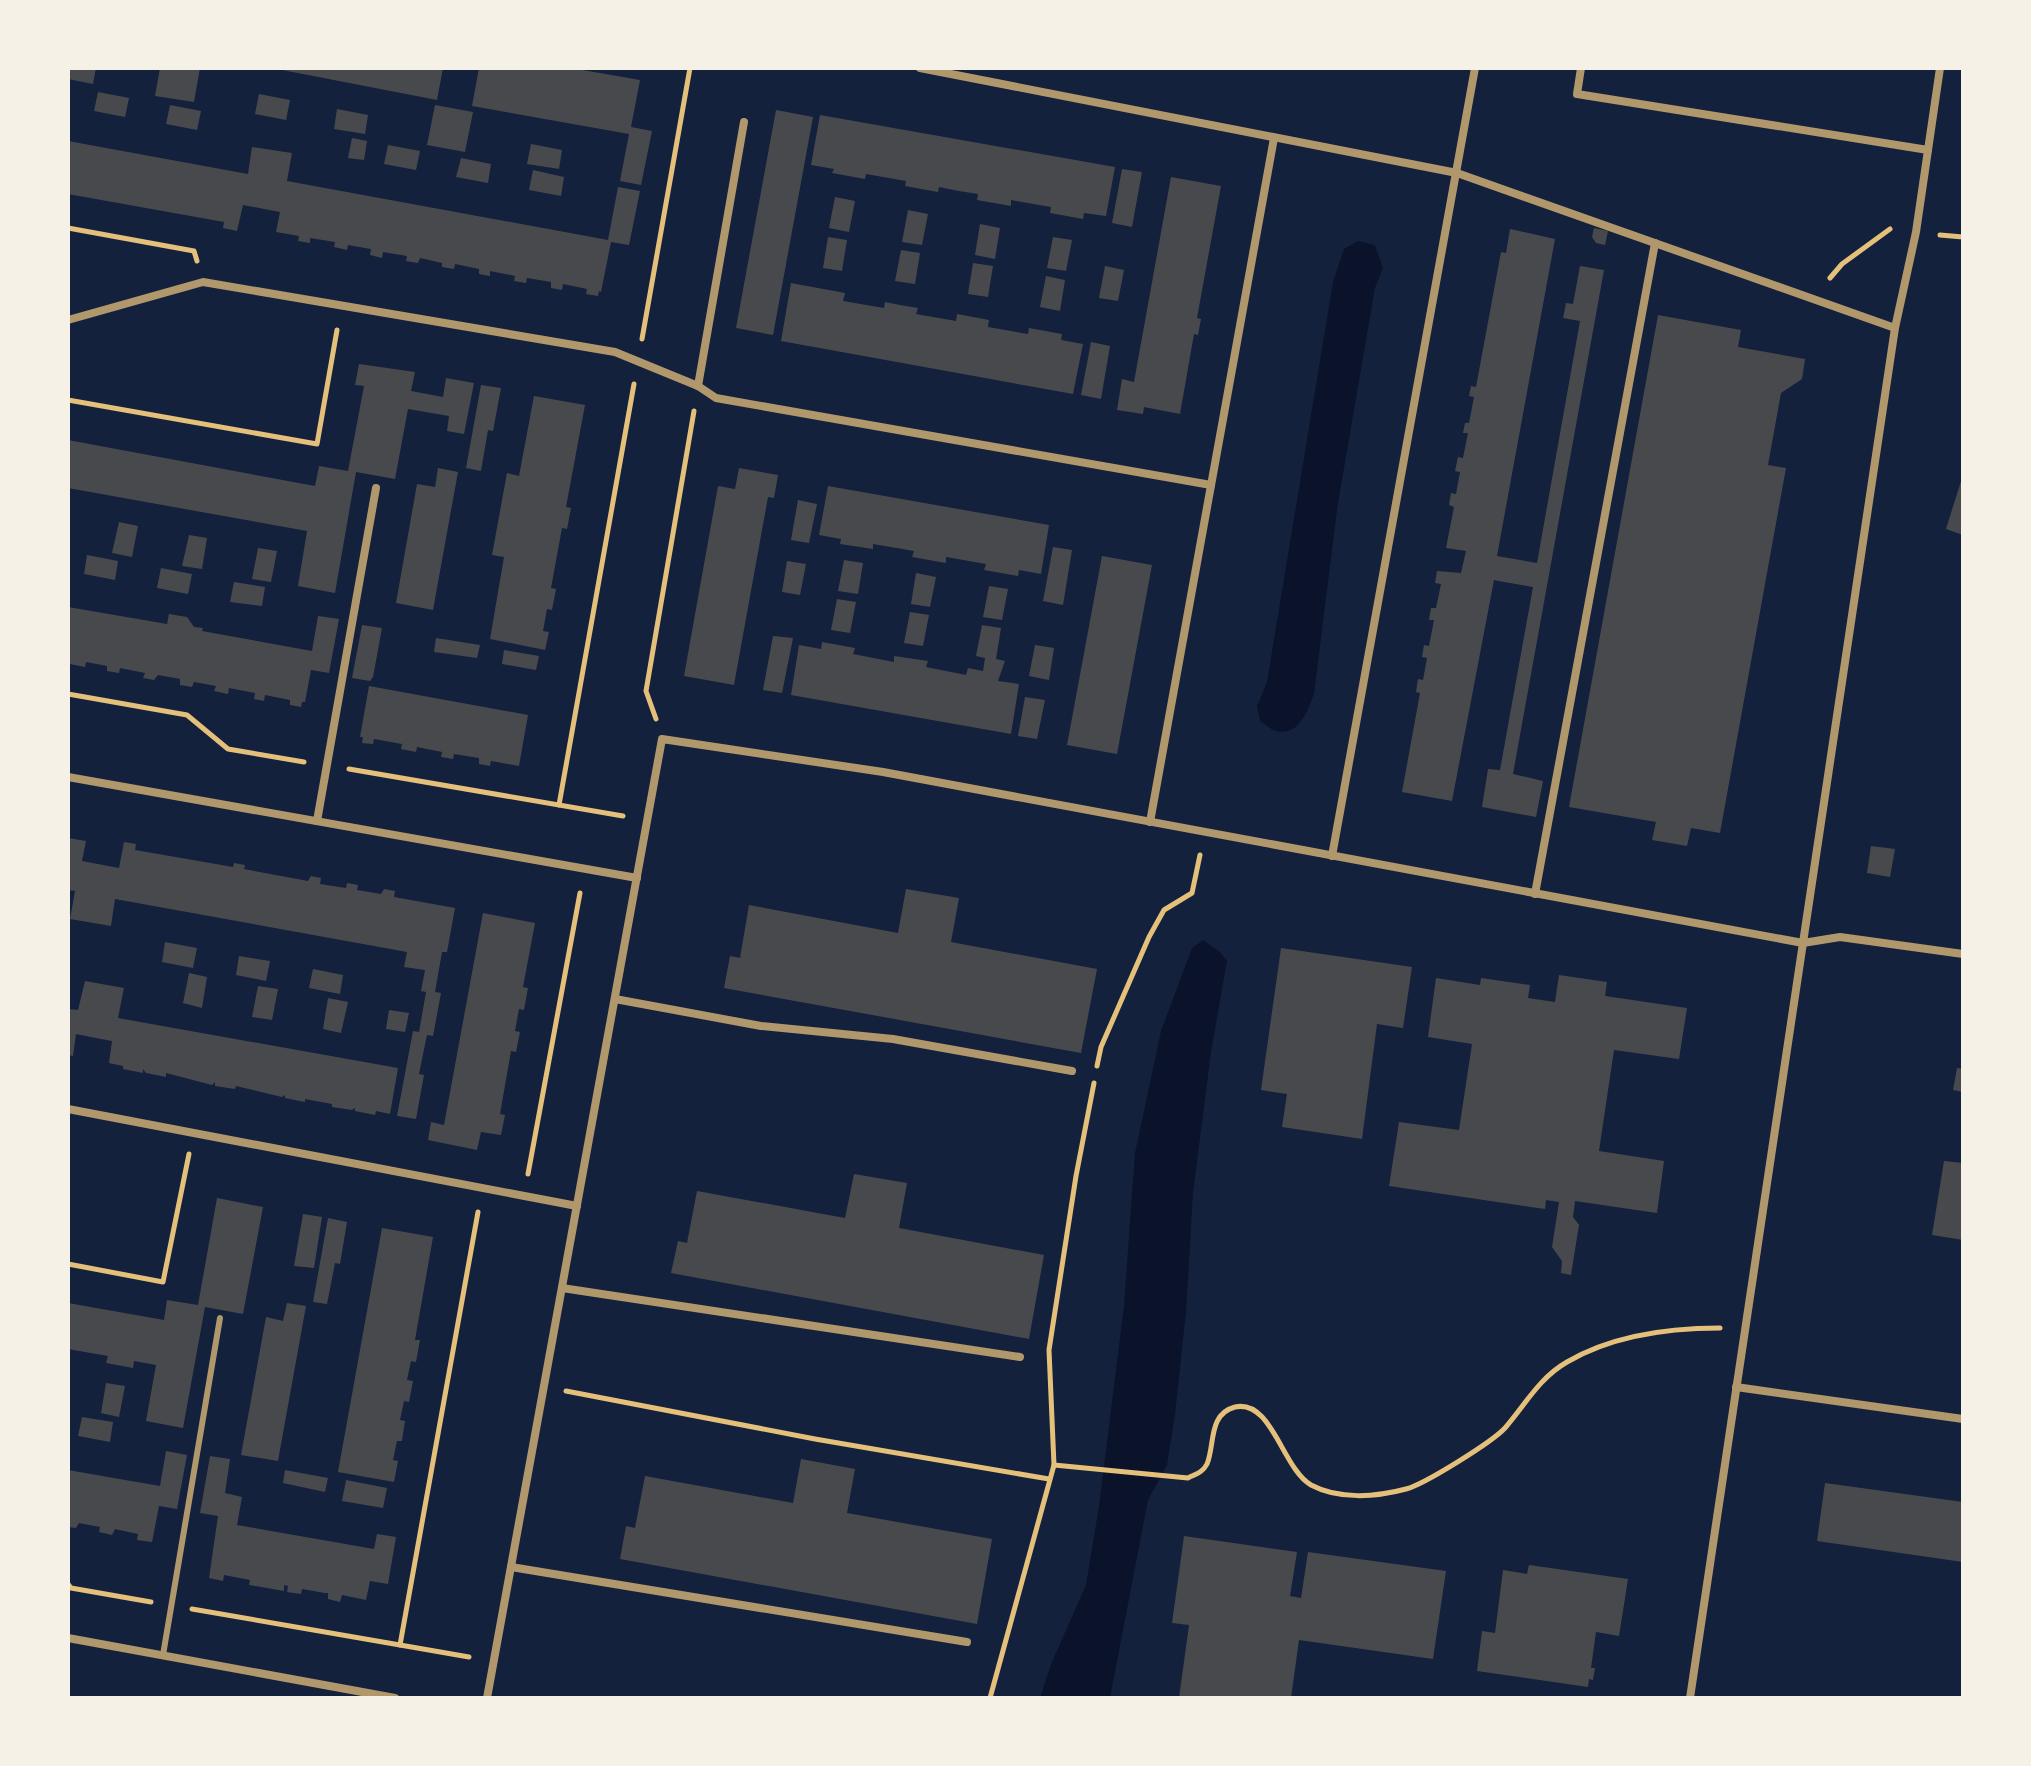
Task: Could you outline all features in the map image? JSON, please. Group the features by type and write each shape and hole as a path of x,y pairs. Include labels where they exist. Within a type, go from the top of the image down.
{"street":[{"path":"920,68 1457,173 1895,328"},
{"path":"1332,856 1475,68"},
{"path":"1581,68 1577,94 1928,150"},
{"path":"1690,1698 1895,328 1916,232 1940,68"},
{"path":"698,386 744,122"},
{"path":"1150,822 1274,138"},
{"path":"1535,894 1655,243"},
{"path":"68,320 203,282 615,352 698,386 716,398 1211,485"},
{"path":"317,821 376,488"},
{"path":"487,1698 662,739 883,772 1803,943 1840,937 1963,954"},
{"path":"68,777 637,878"},
{"path":"615,999 761,1026 893,1039 1072,1071"},
{"path":"68,1109 577,1206"},
{"path":"562,1288 1020,1357"},
{"path":"1736,1387 1963,1419"},
{"path":"511,1567 967,1642"},
{"path":"68,1638 395,1698"}],"lane":[{"path":"163,1655 220,1318"}],"path":[{"path":"559,805 690,68"},
{"path":"68,228 194,251 203,282"},
{"path":"1811,300 1842,264 1890,229 1963,237"},
{"path":"68,400 317,444 341,305"},
{"path":"662,739 646,691 698,386"},
{"path":"990,1698 1054,1465 1049,1350 1076,1176 1101,1047 1156,923 1164,910 1192,893 1205,832"},
{"path":"524,1196 585,868"},
{"path":"68,1264 163,1282 194,1131"},
{"path":"400,1645 482,1188"},
{"path":"1054,1465 1102,1467 1188,1478 1200,1473 1207,1464 1212,1431 1221,1416 1233,1407 1250,1407 1261,1413 1287,1459 1309,1484 1338,1495 1363,1495 1409,1488 1503,1430 1530,1393 1566,1362 1608,1344 1649,1332 1684,1328 1723,1328 1745,1332"},
{"path":"544,1387 815,1439 1049,1479"},
{"path":"68,1584 71,1588 493,1661"}],"water":[{"path":"1358,241 1375,245 1383,268 1375,288 1338,503 1314,694 1297,726 1284,732 1276,731 1260,721 1257,706 1267,682 1333,282 1344,249"},
{"path":"1203,940 1227,961 1211,1052 1193,1193 1186,1312 1167,1465 1148,1500 1110,1698 1040,1698 1051,1664 1086,1585 1124,1305 1135,1153 1161,1031 1192,948"}],"building":[{"path":"68,68 96,68 93,84 68,79"},
{"path":"160,68 200,68 194,102 155,96"},
{"path":"272,68 443,68 437,100"},
{"path":"479,68 571,68 640,80 631,127 652,131 641,185 620,181 629,134 472,106"},
{"path":"98,92 129,98 125,117 94,111"},
{"path":"259,94 290,100 286,120 255,114"},
{"path":"170,105 201,111 197,130 166,124"},
{"path":"435,105 473,112 465,152 427,145"},
{"path":"337,109 368,115 365,134 334,129"},
{"path":"776,110 813,117 773,335 736,328"},
{"path":"820,115 1115,167 1106,216 1084,213 1083,219 1050,213 1051,207 1011,200 1011,206 977,200 978,194 939,187 938,192 905,186 906,181 866,174 865,179 832,173 834,169 811,165"},
{"path":"352,138 367,141 364,160 348,158"},
{"path":"68,141 248,174 252,147 292,153 287,181 608,240 618,187 640,191 629,245 611,242 598,296 586,294 587,289 563,284 562,290 551,288 551,282 527,278 526,283 514,281 515,276 490,271 490,276 479,274 479,269 455,264 454,269 420,258 418,263 406,261 407,256 383,252 382,258 370,255 371,249 348,245 347,250 334,247 335,242 310,238 310,243 298,241 299,236 276,232 280,212 243,205 237,231 223,228 224,222 68,194"},
{"path":"531,144 562,150 559,169 527,164"},
{"path":"388,145 420,151 416,170 384,164"},
{"path":"461,158 491,164 488,183 456,177"},
{"path":"1122,169 1142,172 1132,227 1112,223"},
{"path":"533,170 564,177 561,196 529,190"},
{"path":"1171,177 1221,186 1197,318 1201,319 1198,335 1194,334 1180,414 1144,407 1143,414 1117,410 1122,379 1134,382"},
{"path":"835,197 855,201 849,232 829,228"},
{"path":"908,210 928,214 922,245 902,242"},
{"path":"980,224 1000,228 995,259 975,255"},
{"path":"1594,228 1608,231 1605,245 1596,243 1592,237"},
{"path":"1510,229 1555,239 1497,556 1537,563 1580,321 1563,318 1566,303 1573,304 1580,266 1604,270 1513,774 1543,781 1536,817 1482,807 1488,769 1500,770 1533,587 1494,580 1452,801 1402,792 1420,693 1416,692 1418,679 1423,680 1427,658 1422,657 1424,645 1429,646 1434,620 1429,620 1431,608 1436,608 1441,584 1435,583 1437,571 1461,573 1466,551 1446,548 1454,507 1449,505 1451,493 1456,494 1460,472 1455,471 1458,457 1463,458 1468,433 1463,433 1465,423 1469,423 1474,397 1469,396 1471,386 1476,387 1501,252 1506,253"},
{"path":"828,237 847,240 842,271 823,268"},
{"path":"1053,237 1072,240 1066,271 1047,268"},
{"path":"901,250 920,253 915,284 895,281"},
{"path":"973,263 993,266 988,297 968,294"},
{"path":"1105,266 1124,270 1118,301 1099,298"},
{"path":"1046,276 1065,280 1060,311 1040,307"},
{"path":"791,283 845,293 843,301 884,308 885,302 918,308 916,314 956,321 957,314 989,320 988,327 1028,334 1029,328 1062,334 1061,340 1083,344 1073,394 781,341"},
{"path":"1658,315 1741,330 1738,347 1805,359 1802,379 1781,393 1768,465 1786,468 1720,833 1691,828 1687,846 1652,840 1656,822 1569,807"},
{"path":"1091,342 1110,346 1101,399 1081,395"},
{"path":"359,364 415,372 411,391 443,397 446,378 474,383 464,434 447,431 449,416 408,409 395,479 356,472 335,593 298,586 307,531 68,488 68,440 315,486 319,466 348,471 364,386 355,385"},
{"path":"481,385 501,388 493,431 488,430 481,471 466,468"},
{"path":"534,396 585,405 566,507 571,508 567,529 562,528 551,588 556,589 552,610 547,609 543,631 549,632 545,650 490,639 504,557 492,555 507,473 519,476"},
{"path":"438,468 458,472 433,610 396,603 417,484 435,487"},
{"path":"739,468 778,475 774,498 768,497 734,685 684,676 718,486 735,489"},
{"path":"1963,478 1963,535 1946,529"},
{"path":"828,486 1049,525 1041,574 1019,570 1018,576 984,570 986,564 946,557 946,563 912,557 914,551 873,544 873,549 840,544 841,539 819,535"},
{"path":"798,500 817,504 809,543 791,540"},
{"path":"119,522 138,526 132,557 112,553"},
{"path":"189,535 207,538 202,569 182,566"},
{"path":"1053,547 1072,550 1063,605 1043,601"},
{"path":"258,548 277,551 271,582 252,579"},
{"path":"87,555 118,561 115,580 84,574"},
{"path":"1102,556 1152,565 1117,754 1067,745"},
{"path":"844,560 863,563 858,594 838,591"},
{"path":"787,561 806,564 800,595 782,592"},
{"path":"161,568 192,574 188,594 157,588"},
{"path":"916,573 936,577 930,607 911,604"},
{"path":"234,582 265,587 262,606 230,602"},
{"path":"989,586 1008,589 1002,620 983,617"},
{"path":"837,599 856,602 850,633 831,630"},
{"path":"68,607 167,624 169,614 187,617 194,627 203,628 202,631 312,651 318,616 339,619 329,673 311,670 305,702 301,707 290,705 290,700 265,695 264,701 254,699 255,693 229,688 228,694 214,691 216,686 194,682 192,687 180,685 180,679 158,675 154,680 143,678 145,673 120,668 119,673 107,671 107,666 86,662 85,667 70,664"},
{"path":"910,612 929,615 923,646 904,643"},
{"path":"362,625 382,628 370,681 352,678"},
{"path":"982,625 1001,628 996,659 1005,661 998,681 1019,684 1011,734 791,695 799,645 821,649 822,642 855,648 853,654 894,662 894,656 928,661 926,667 966,675 968,668 983,671 985,658 976,656"},
{"path":"773,636 793,638 782,693 763,690"},
{"path":"436,638 480,645 477,658 434,652"},
{"path":"1035,645 1054,648 1049,680 1029,676"},
{"path":"504,650 539,656 536,670 502,664"},
{"path":"369,686 528,715 519,766 491,761 490,766 479,764 479,758 454,754 453,759 441,757 442,752 417,747 416,752 401,749 402,744 374,739 373,744 362,743 363,737 360,737"},
{"path":"1025,697 1045,700 1037,739 1018,736"},
{"path":"68,838 86,841 82,861 119,868 124,842 136,844 135,850 233,867 234,863 245,865 244,869 308,881 311,876 321,878 320,884 346,888 347,883 358,885 357,890 381,894 384,889 395,891 394,897 455,908 447,952 442,952 435,992 441,993 433,1036 427,1035 419,1074 424,1075 416,1119 397,1116 413,1031 419,1032 426,992 421,991 425,970 404,967 407,952 115,899 111,926 70,919 75,891 68,890"},
{"path":"1871,846 1895,849 1890,877 1867,873"},
{"path":"906,889 959,898 951,942 1097,969 1081,1053 724,988 730,956 740,958 749,905 898,933"},
{"path":"483,913 535,923 523,987 528,988 524,1010 519,1009 515,1031 520,1032 516,1052 511,1051 500,1114 505,1115 501,1135 481,1132 477,1150 428,1140 431,1122 444,1125"},
{"path":"165,942 197,948 193,968 162,962"},
{"path":"1281,948 1412,967 1403,1028 1377,1024 1362,1139 1282,1127 1287,1094 1261,1090"},
{"path":"239,956 270,961 266,981 236,975"},
{"path":"313,969 343,975 340,994 309,988"},
{"path":"189,973 207,977 202,1008 183,1003"},
{"path":"1559,975 1607,982 1605,996 1687,1008 1679,1059 1614,1050 1599,1151 1664,1161 1657,1213 1575,1201 1573,1217 1579,1225 1571,1275 1561,1273 1562,1261 1552,1247 1559,1202 1546,1200 1545,1209 1389,1186 1399,1122 1459,1130 1472,1044 1428,1037 1436,978 1480,985 1481,978 1530,985 1528,998 1555,1002"},
{"path":"85,981 124,988 118,1018 398,1068 390,1114 376,1111 375,1115 355,1111 355,1108 332,1107 332,1104 305,1099 305,1102 236,1086 235,1089 215,1086 215,1082 212,1085 166,1073 166,1077 146,1073 143,1069 143,1073 123,1069 123,1066 109,1063 112,1041 76,1034 73,1056 68,1055 68,1009 78,1010"},
{"path":"258,986 278,989 272,1020 252,1017"},
{"path":"328,998 348,1002 341,1033 323,1029"},
{"path":"389,1010 409,1013 405,1032 386,1029"},
{"path":"1957,1068 1963,1069 1963,1092 1953,1090"},
{"path":"1944,1161 1963,1163 1963,1240 1932,1235"},
{"path":"854,1174 907,1183 899,1228 1044,1255 1029,1339 671,1273 678,1241 687,1243 697,1191 845,1218"},
{"path":"217,1198 263,1207 243,1314 205,1307 183,1428 146,1421 156,1365 134,1361 133,1368 106,1363 108,1356 68,1349 68,1303 164,1320 167,1300 198,1305"},
{"path":"303,1214 322,1217 314,1268 294,1266"},
{"path":"328,1218 347,1222 340,1264 335,1263 327,1304 313,1302"},
{"path":"382,1228 433,1237 415,1340 420,1340 416,1362 411,1361 407,1380 413,1381 409,1402 404,1401 400,1420 405,1421 402,1441 397,1441 393,1460 398,1461 394,1482 338,1472"},
{"path":"287,1303 306,1306 278,1461 241,1455 266,1317 283,1321"},
{"path":"106,1383 125,1386 119,1417 101,1413"},
{"path":"82,1417 113,1422 110,1442 78,1436"},
{"path":"166,1451 187,1455 177,1509 159,1506 152,1542 137,1540 138,1534 115,1529 112,1535 99,1532 100,1527 79,1523 76,1528 68,1527 68,1470 160,1486"},
{"path":"210,1456 230,1459 225,1493 242,1497 237,1525 374,1549 377,1534 396,1537 388,1584 370,1581 366,1600 342,1595 340,1602 328,1599 328,1593 302,1589 301,1594 287,1592 288,1586 284,1585 284,1591 249,1585 250,1580 224,1575 223,1581 209,1578 218,1516 200,1513"},
{"path":"801,1459 855,1469 847,1513 992,1539 977,1624 620,1559 626,1526 635,1528 645,1476 793,1503"},
{"path":"285,1470 328,1478 325,1492 283,1483"},
{"path":"346,1480 387,1488 383,1508 342,1501"},
{"path":"1825,1483 1963,1502 1963,1562 1817,1541"},
{"path":"1184,1536 1297,1552 1290,1596 1301,1598 1308,1552 1446,1571 1433,1659 1299,1640 1291,1698 1179,1698 1189,1625 1172,1623"},
{"path":"1529,1565 1628,1579 1619,1636 1596,1632 1591,1668 1595,1668 1588,1687 1477,1671 1482,1631 1495,1633 1503,1570 1527,1574"}]}
